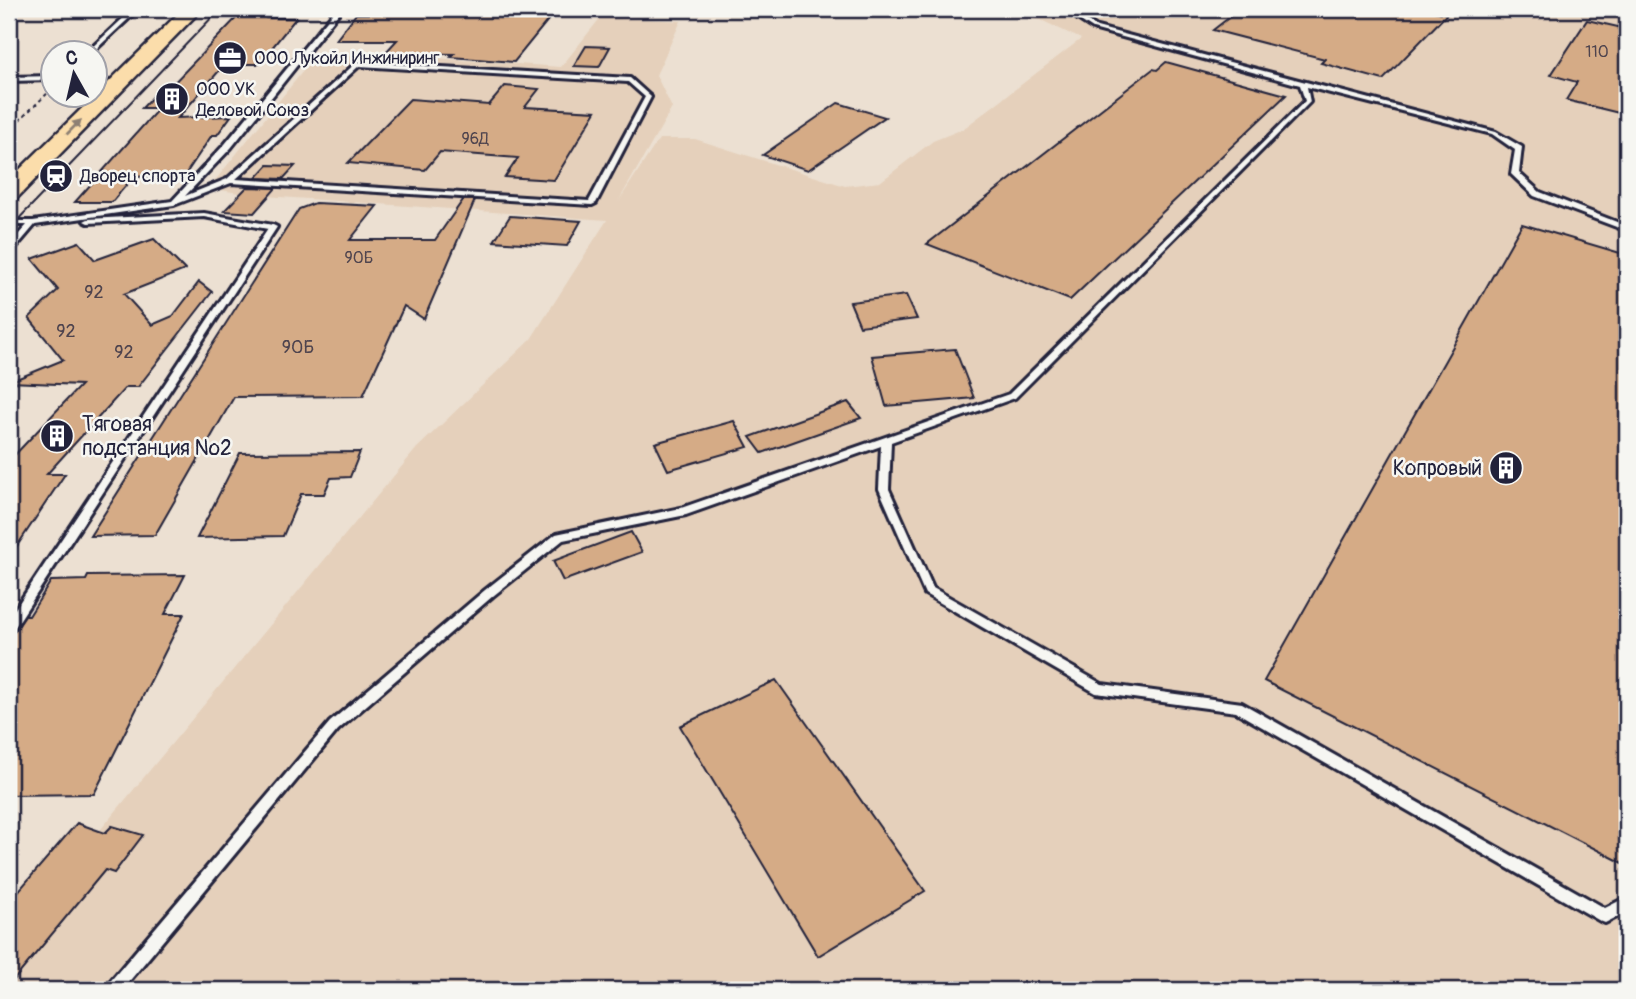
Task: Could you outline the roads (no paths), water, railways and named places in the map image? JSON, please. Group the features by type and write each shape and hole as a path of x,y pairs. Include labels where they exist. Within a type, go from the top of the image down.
{"main road":[{"path":"108,68 169,9"},
{"path":"9,193 192,9"},
{"path":"9,165 67,108"}],"lane":[{"path":"105,38 136,9"},
{"path":"174,204 228,146 339,9"},
{"path":"1065,9 1095,29 1494,133 1519,149 1515,174 1537,194 1627,229"},
{"path":"9,250 33,223 174,204 230,181 357,64 629,80 648,97 592,203 230,181"},
{"path":"9,79 38,78"},
{"path":"112,990 334,726 489,593 560,537 682,512 1012,396 1308,101 1303,84"},
{"path":"9,223 204,215 273,227 9,627"},
{"path":"886,441 884,489 929,591 1100,689 1238,707 1605,916 1627,904"}],"tram line":[{"path":"9,229 220,9"}],"place":[{"name":"ООО Лукойл Инжиниринг","path":"230,58"},
{"name":"ООО УК Деловой Союз","path":"172,99"},
{"name":"Дворец спорта","path":"56,176"},
{"name":"Тяговая подстанция №2","path":"57,436"},
{"name":"Копровый","path":"1506,468"}]}
